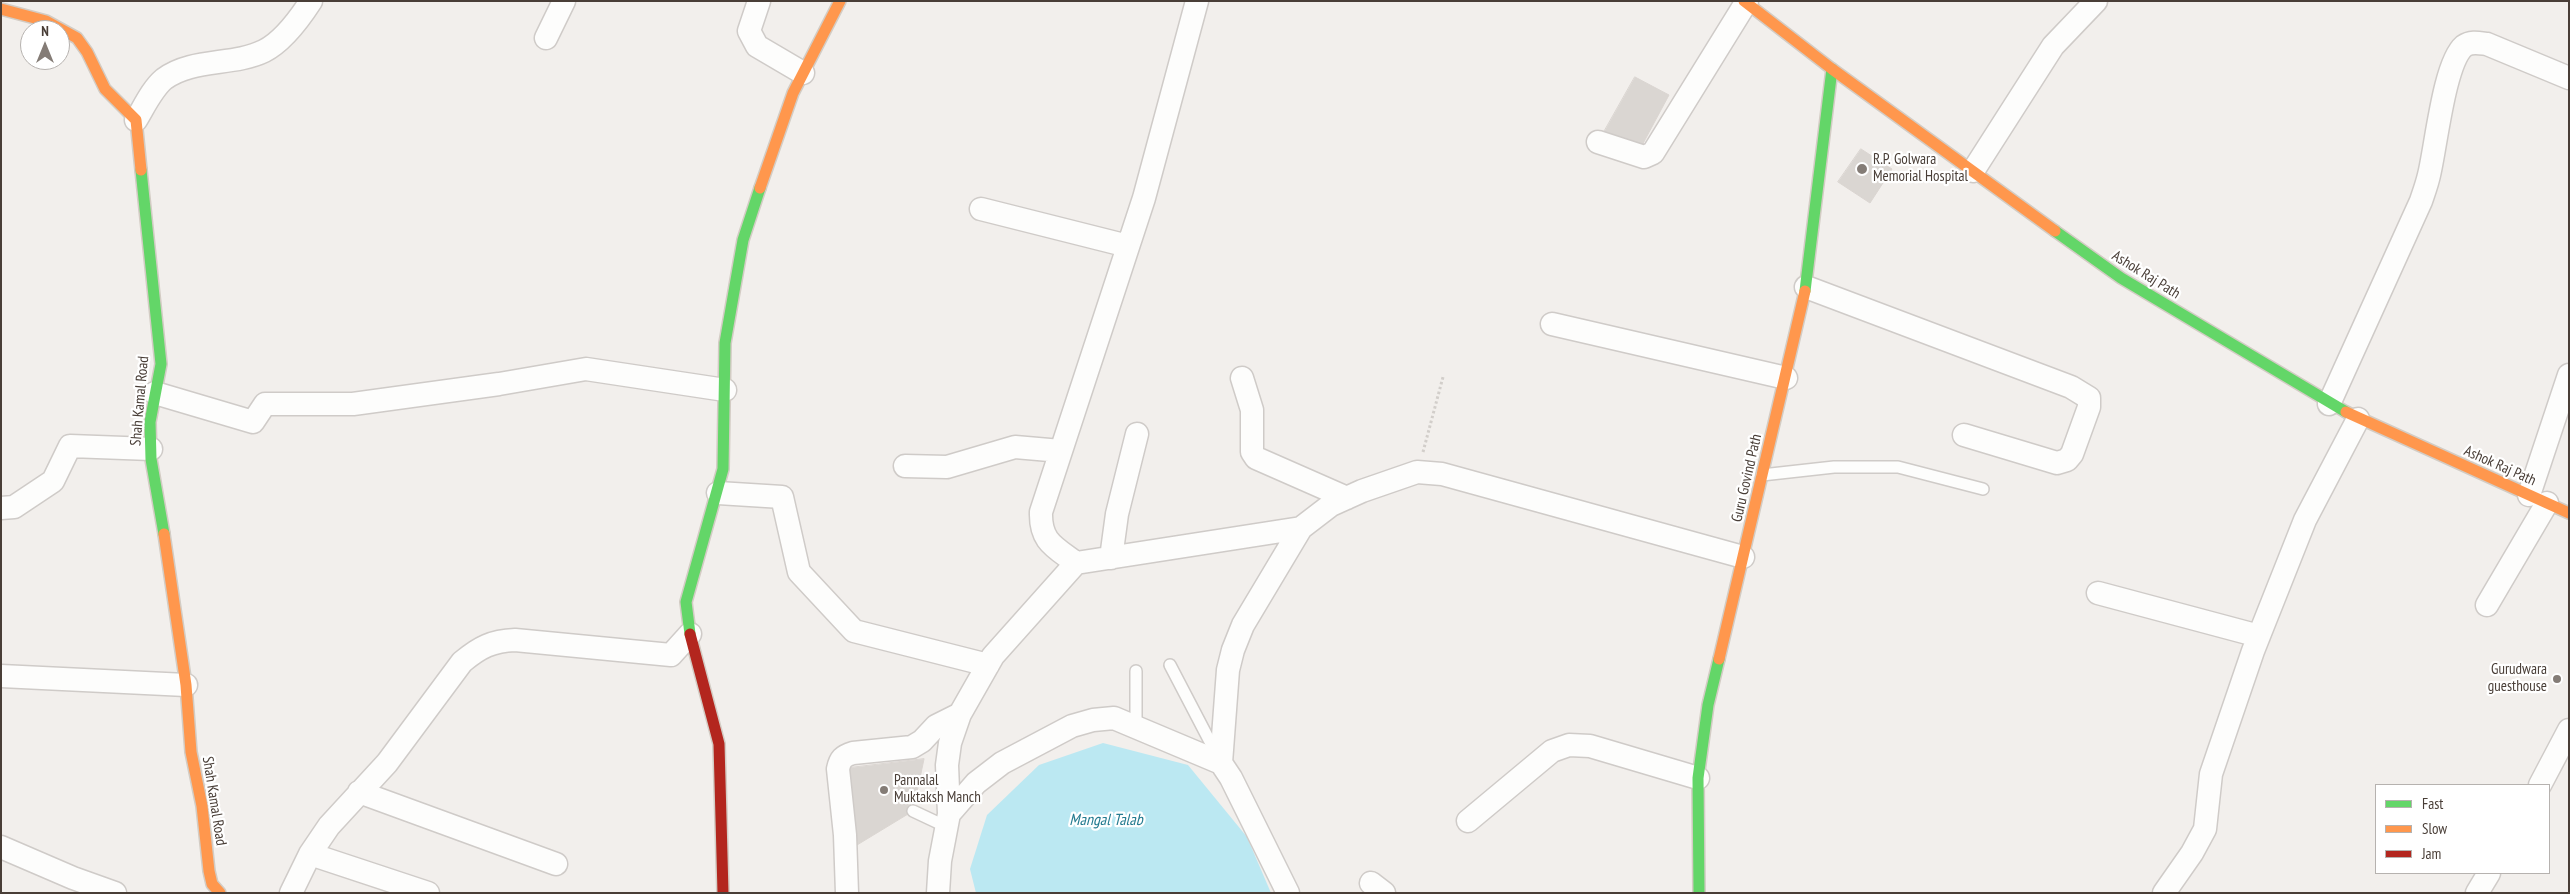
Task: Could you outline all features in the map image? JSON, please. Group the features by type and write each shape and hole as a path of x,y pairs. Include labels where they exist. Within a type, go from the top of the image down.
{"street":[{"path":"1,9 50,23 69,32 84,45 98,78 110,95 129,108 136,120 156,87 165,79 192,67 252,56 266,50 278,41 311,1"},
{"path":"546,38 564,1"},
{"path":"759,1 749,31 757,46 803,73"},
{"path":"723,893 719,744 690,634 686,616 686,602 718,493 725,439 726,344 743,240 770,158 803,73 840,1"},
{"path":"1076,563 1045,539 1040,528 1041,512 1144,198 1197,1"},
{"path":"1973,171 2053,46 2096,1"},
{"path":"1598,142 1644,157 1652,153 1746,2"},
{"name":"Ashok Raj Path","path":"1746,2 1832,69 2121,278 2329,404 2358,419 2569,513"},
{"path":"2329,404 2421,201 2429,176 2449,76 2456,58 2464,46 2474,42 2486,44 2569,78"},
{"name":"Guru Govind Path","path":"1699,893 1698,778 1708,705 1806,287 1832,69"},
{"name":"Shah Kamal Road","path":"136,120 161,364 150,422 151,449 186,685 192,752 202,806 212,884 217,892"},
{"path":"980,208 1128,246"},
{"path":"1806,287 2071,387 2089,398 2086,415 2072,454 2067,460 2057,463 1964,435"},
{"path":"1552,324 1786,378"},
{"path":"155,393 253,422 265,404 353,404 498,384 586,369 725,390"},
{"path":"2487,605 2538,499 2569,375"},
{"path":"1242,378 1252,410 1252,452 1256,458 1347,498"},
{"path":"2164,893 2205,829 2210,774 2259,636 2305,520 2358,419"},
{"path":"1111,558 1117,514 1137,434"},
{"path":"1,508 14,507 53,481 70,446 151,449"},
{"path":"905,466 947,467 1015,447 1062,451"},
{"path":"1221,763 1228,670 1233,650 1243,625 1301,528 1331,505 1347,498 1417,472 1442,474 1743,557"},
{"path":"718,493 782,497 799,572 854,631 988,666"},
{"path":"938,893 940,861 948,820 947,765 950,743 960,714 988,666 1033,609 1076,563 1301,528"},
{"path":"2098,593 2259,636"},
{"path":"291,893 310,854 329,826 386,763 462,662 486,645 497,641 515,640 671,655 690,634"},
{"path":"1,676 186,685"},
{"path":"847,893 846,835 838,769 840,761 845,755 912,747 922,741 936,726 960,714"},
{"path":"948,820 976,783 1002,763 1072,726 1092,720 1114,718 1221,763 1231,778 1288,893"},
{"path":"2541,784 2569,730"},
{"path":"1468,821 1552,750 1569,745 1590,746 1698,778"},
{"path":"359,792 556,864"},
{"path":"1,847 73,878 115,893"},
{"path":"310,854 428,893"},
{"path":"2477,893 2488,874"}],"lane":[{"path":"1762,476 1834,467 1898,467 1983,489"},
{"path":"1170,665 1221,763"},
{"path":"1136,671 1136,727"},
{"path":"913,811 948,820"}],"path":[{"path":"1417,472 1443,377"}],"water":[{"name":"Mangal Talab","path":"1103,743 1188,765 1247,837 1271,893 976,893 970,869 987,815 1039,765"}],"building":[{"path":"1635,77 1669,95 1639,151 1604,132"},
{"path":"1861,149 1892,169 1870,203 1838,182"},
{"name":"Pannalal Muktaksh Manch","path":"924,759 913,811 857,845 849,768"}],"traffic: fast":[{"path":"1805,291 1832,69"},
{"path":"141,170 161,364 150,422 151,459 164,534"},
{"path":"690,634 686,602 723,469 725,343 743,240 760,188"},
{"path":"2055,231 2121,278 2346,412"},
{"path":"1699,893 1698,778 1708,705 1719,659"}],"traffic: slow":[{"path":"760,188 793,93 840,1"},
{"path":"1744,1 1832,69 2055,231"},
{"path":"1,9 46,21 77,38 87,52 105,89 136,120 141,170"},
{"path":"1719,659 1805,291"},
{"path":"2346,412 2569,513"},
{"path":"164,534 186,685 191,752 202,806 209,871 212,884 220,893"}],"traffic: jam":[{"path":"690,634 719,744 723,893"}],"place":[{"name":"R.P. Golwara Memorial Hospital","path":"1862,169"},
{"name":"Gurudwara guesthouse","path":"2557,679"},
{"name":"Pannalal Muktaksh Manch","path":"884,790"}]}
